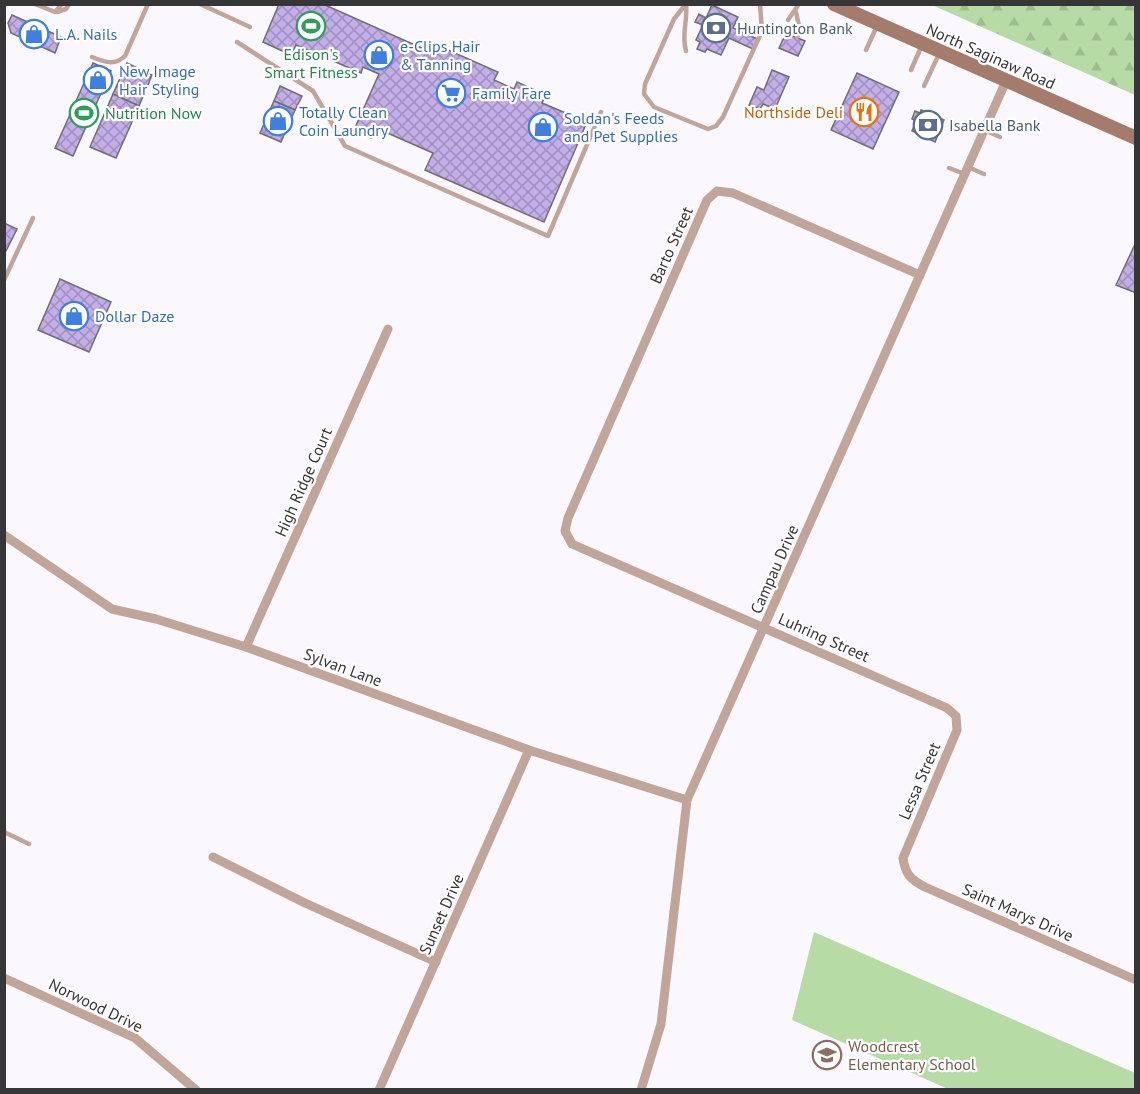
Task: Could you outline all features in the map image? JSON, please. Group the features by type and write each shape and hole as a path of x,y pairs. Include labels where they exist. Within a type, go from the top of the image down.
{"main road":[{"name":"North Saginaw Road","path":"834,4 1136,138"}],"street":[{"name":"Campau Drive","path":"641,1089 661,1024 687,800 1006,81"},
{"name":"Barto Street","path":"568,518 707,200 717,191 733,193 920,275"},
{"name":"High Ridge Court","path":"246,647 388,329"},
{"name":"Luhring Street","path":"568,518 565,531 572,544 947,708 956,716"},
{"name":"Sylvan Lane","path":"4,535 112,609 156,619 246,647 530,750 687,800"},
{"name":"Lessa Street","path":"903,858 957,730 956,716"},
{"name":"Sunset Drive","path":"380,1089 530,750"},
{"path":"213,857 305,903 436,962"},
{"name":"Saint Marys Drive","path":"903,858 904,871 912,880 1136,980"},
{"name":"Norwood Drive","path":"4,978 135,1038 196,1089"}],"lane":[{"path":"35,4 55,12 62,12 69,4"},
{"path":"55,12 62,4"},
{"path":"92,57 111,63 120,61 125,56 148,4"},
{"path":"200,4 250,27"},
{"path":"686,4 674,19 645,84 644,94 654,107 708,129 716,126 723,117 762,31 760,4"},
{"path":"686,4 687,20 682,39 686,51"},
{"path":"788,20 796,12 799,4"},
{"path":"796,12 800,30 797,37"},
{"path":"866,51 878,24"},
{"path":"237,42 313,91 345,146 548,236 601,112"},
{"path":"911,70 923,44"},
{"path":"924,86 940,51"},
{"path":"969,123 1000,137"},
{"path":"949,168 984,174"},
{"path":"4,280 33,218"},
{"path":"4,832 29,844"}],"green space":[{"path":"932,5 1135,5 1135,95"},
{"path":"814,932 1135,1073 1135,1089 948,1089 792,1020"}],"building":[{"path":"279,4 323,4 435,54 439,46 498,72 494,80 514,89 517,82 546,95 542,103 587,122 544,222 425,170 433,153 376,128 371,138 354,130 379,74 363,67 361,73 296,45 291,55 263,42"},
{"path":"712,5 738,17 733,28 757,39 753,49 729,38 721,55 707,49 705,52 697,49 700,42 696,40 703,25 695,22 699,14 706,18"},
{"path":"12,15 61,37 55,53 11,33 8,23"},
{"path":"786,33 805,41 798,56 779,48"},
{"path":"93,63 111,71 73,156 55,148"},
{"path":"127,63 152,75 139,106 113,94"},
{"path":"772,70 789,77 775,109 763,104 760,109 749,105 757,87 764,90"},
{"path":"857,73 899,92 873,149 831,130"},
{"path":"280,86 302,96 295,110 274,101"},
{"path":"113,94 139,106 116,158 90,147"},
{"name":"Totally Clean Coin Laundry","path":"274,101 295,110 281,142 260,133"},
{"path":"921,110 944,120 935,142 912,131 916,121 912,119 915,111 920,113"},
{"path":"4,223 17,229 4,255"},
{"path":"1136,242 1136,293 1116,285"},
{"name":"Dollar Daze","path":"60,279 111,302 89,352 38,330"}],"place":[{"name":"Edison's Smart Fitness","path":"311,26"},
{"name":"Huntington Bank","path":"716,28"},
{"name":"L.A. Nails","path":"34,34"},
{"name":"e-Clips Hair & Tanning","path":"379,55"},
{"name":"New Image Hair Styling","path":"98,80"},
{"name":"Family Fare","path":"451,93"},
{"name":"Northside Deli","path":"864,112"},
{"name":"Nutrition Now","path":"84,113"},
{"name":"Totally Clean Coin Laundry","path":"278,121"},
{"name":"Isabella Bank","path":"928,125"},
{"name":"Soldan's Feeds and Pet Supplies","path":"543,127"},
{"name":"Dollar Daze","path":"74,316"},
{"name":"Woodcrest Elementary School","path":"827,1055"}]}
